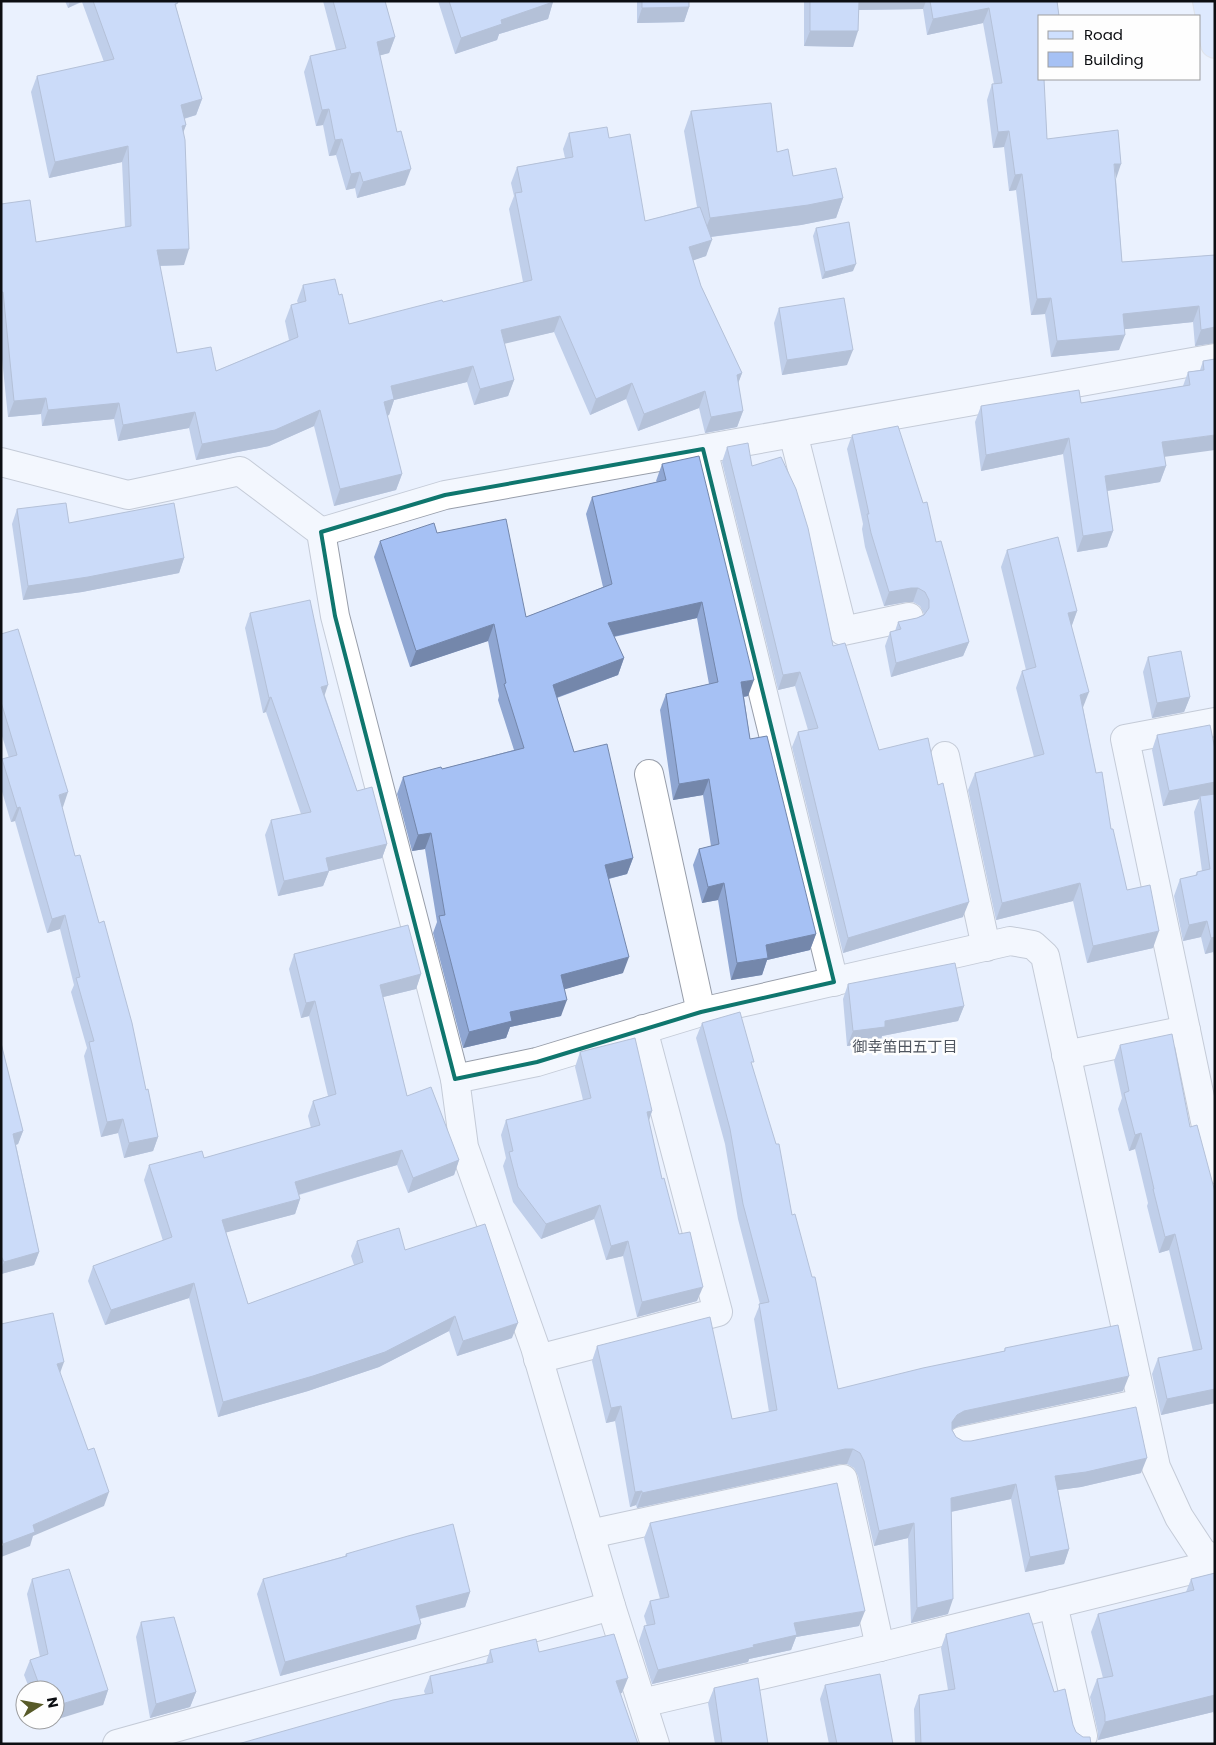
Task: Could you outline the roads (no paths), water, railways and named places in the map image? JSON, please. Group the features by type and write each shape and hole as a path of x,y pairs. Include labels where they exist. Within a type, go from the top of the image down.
{"main road":[{"path":"1207,1 1215,44"}],"street":[{"path":"321,532 445,495 1215,358"},
{"path":"793,433 843,631 909,617"},
{"path":"703,449 834,982"},
{"path":"1,462 128,495 240,471 321,532 335,616 455,1080 464,1147 538,1359 610,1606 654,1744"},
{"path":"1215,722 1125,739 1215,1169"},
{"path":"945,756 986,947"},
{"path":"649,774 701,1012"},
{"path":"455,1080 536,1062 701,1012 1010,941 1033,945 1045,956 1156,1467 1179,1517 1202,1552 1215,1562"},
{"path":"538,1359 718,1312 643,1030"},
{"path":"1066,1056 1186,1030"},
{"path":"962,1442 1142,1403"},
{"path":"590,1534 843,1479 880,1647"},
{"path":"642,1703 880,1647 1215,1562"},
{"path":"1053,1604 1083,1736"},
{"path":"117,1744 610,1606"}],"district":[{"name":"御幸笛田五丁目","path":"905,1046"}]}
